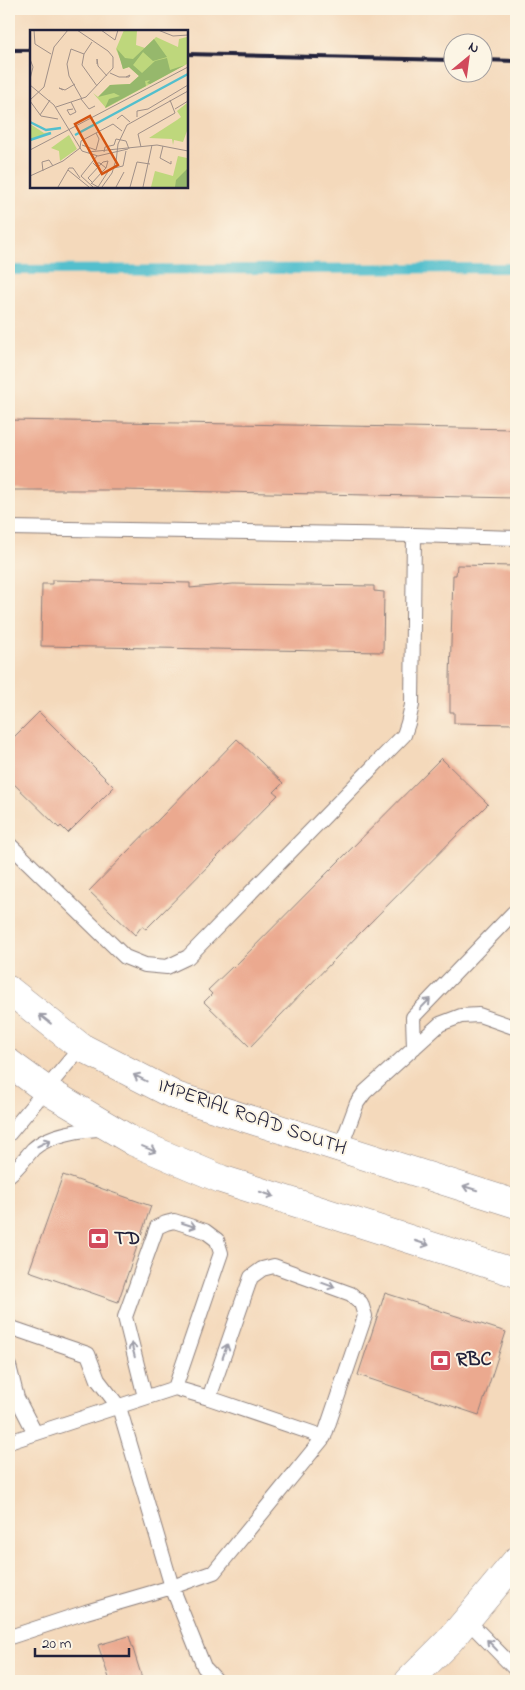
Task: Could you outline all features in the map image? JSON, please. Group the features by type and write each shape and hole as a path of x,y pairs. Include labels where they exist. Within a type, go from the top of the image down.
{"street":[{"name":"IMPERIAL ROAD SOUTH","path":"9,990 81,1047 176,1096 516,1204"},
{"path":"9,1063 46,1090 110,1129 134,1142 221,1179 516,1273"},
{"path":"409,1681 468,1620 516,1562"}],"lane":[{"path":"9,528 516,538"},
{"path":"9,844 125,957 145,965 167,967 188,957 404,735 412,705 414,535"},
{"path":"414,1048 413,1017 516,912"},
{"path":"340,1149 357,1103 364,1092 440,1024 461,1016 479,1016 516,1028"},
{"path":"9,1134 81,1047"},
{"path":"9,1175 35,1147 62,1135 88,1129 110,1129"},
{"path":"145,1397 125,1316 157,1228 174,1221 205,1231 217,1240 221,1252 175,1388"},
{"path":"9,1636 172,1587 214,1572 324,1437 365,1316 361,1303 351,1294 274,1266 262,1269 251,1278 209,1398"},
{"path":"9,1327 88,1354 98,1380 119,1407 172,1587 204,1667 217,1681"},
{"path":"9,1366 17,1398 34,1433"},
{"path":"9,1442 175,1388 324,1437"},
{"path":"468,1620 516,1670"}],"building":[{"path":"9,420 516,429 516,498 122,490 9,490"},
{"path":"457,565 516,566 516,724 454,723 454,712 450,712 450,678 453,575 456,575"},
{"path":"52,580 190,583 190,588 233,584 374,586 374,591 384,592 383,652 41,646 42,584 52,584"},
{"path":"39,712 114,787 68,833 61,826 59,828 9,779 9,742"},
{"path":"237,739 283,783 274,792 278,795 146,929 142,926 135,935 89,891"},
{"path":"441,758 488,804 250,1047 204,1002 212,994 208,990 233,968"},
{"path":"63,1175 151,1206 118,1302 29,1271"},
{"path":"385,1293 506,1332 479,1415 358,1375"},
{"path":"129,1636 143,1681 110,1681 98,1645"}],"waterway":[{"path":"9,270 516,268"}],"railway":[{"path":"9,50 30,50"},
{"path":"188,54 442,60"},
{"path":"492,60 516,61"}],"place":[{"name":"TD","path":"98,1239"},
{"name":"RBC","path":"440,1360"}]}
